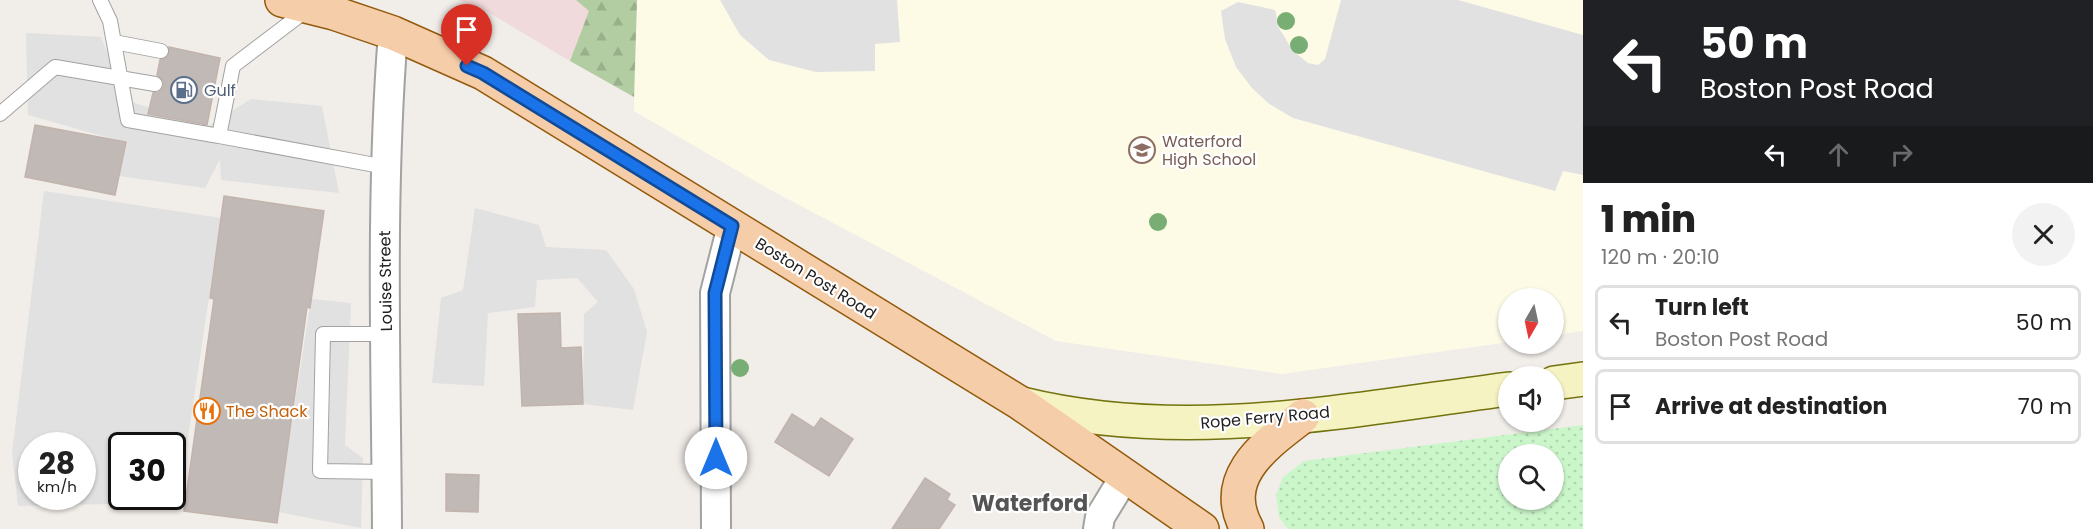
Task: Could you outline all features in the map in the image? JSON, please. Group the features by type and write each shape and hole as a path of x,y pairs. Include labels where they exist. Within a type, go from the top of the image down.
{"main road":[{"name":"Boston Post Road","path":"296,4 393,33 483,73 1020,404 1202,529"},
{"path":"1564,381 1583,379"},
{"name":"Rope Ferry Road","path":"1020,404 1058,413 1100,419 1138,422 1240,423 1498,390"},
{"path":"1247,529 1241,519 1238,503 1239,487 1246,469 1260,450 1304,416"}],"street":[{"name":"Louise Street","path":"387,529 386,167 387,109 393,33"},
{"path":"716,529 715,293 732,226"},
{"path":"1098,529 1100,516 1125,476"}],"lane":[{"path":"100,0 110,21 128,120 386,167"},
{"path":"219,136 219,98 226,64 296,4"},
{"path":"114,42 161,51"},
{"path":"0,114 55,67 155,84"},
{"path":"386,334 323,334 320,471 387,472"}],"shaded area":[{"path":"458,0 576,0 590,11 570,61 488,12"},
{"name":"Waterford High School","path":"637,0 1583,0 1583,331 1564,334 1564,288 1498,288 1498,344 1282,374 1056,341 767,188 634,111"},
{"path":"720,0 897,0 900,42 875,44 875,71 816,72 769,60 740,35"},
{"path":"1341,0 1458,0 1583,35 1583,175 1563,171 1555,191 1293,118 1268,103 1252,88 1236,67 1225,39 1221,11 1238,2 1275,10 1279,28 1293,51 1308,63 1318,65 1325,59"},
{"path":"26,33 101,37 126,100 207,127 251,99 322,106 339,193 221,180 220,159 205,188 119,176 120,141 28,115"},
{"path":"44,191 221,218 186,450 186,432 108,432 108,504 96,504 96,432 18,432 18,506 12,453"},
{"path":"475,208 539,225 546,247 606,250 634,289 647,332 633,410 583,404 584,314 598,302 577,278 537,280 535,307 488,313 484,386 432,383 441,298 463,290"},
{"path":"311,299 351,303 345,445 363,458 361,528 278,512"}],"green space":[{"path":"576,0 637,0 634,97 570,61 589,11"},
{"path":"1583,425 1583,529 1288,529 1279,517 1276,495 1283,477 1304,461 1529,432 1564,432 1564,427"}],"building":[{"name":"Gulf","path":"169,47 220,58 207,125 148,114 153,93 159,92 164,86 163,80 157,75 160,60 168,56"},
{"path":"35,125 126,142 115,195 25,177"},
{"path":"224,196 324,211 310,308 307,307 277,523 184,511 186,510 214,299 210,298"},
{"path":"560,313 561,348 581,347 583,404 522,406 518,314"},
{"path":"792,414 814,428 821,418 853,439 829,476 775,442"},
{"path":"446,474 479,475 478,512 446,511"},
{"path":"925,478 950,494 947,500 955,505 939,529 892,529"}],"place":[{"name":"Gulf","path":"184,90"},
{"name":"Waterford High School","path":"1142,150"},
{"name":"The Shack","path":"207,411"}],"district":[{"name":"Waterford","path":"1030,503"}],"route":[{"path":"467,66 483,73 732,226 715,293 716,458"}]}
